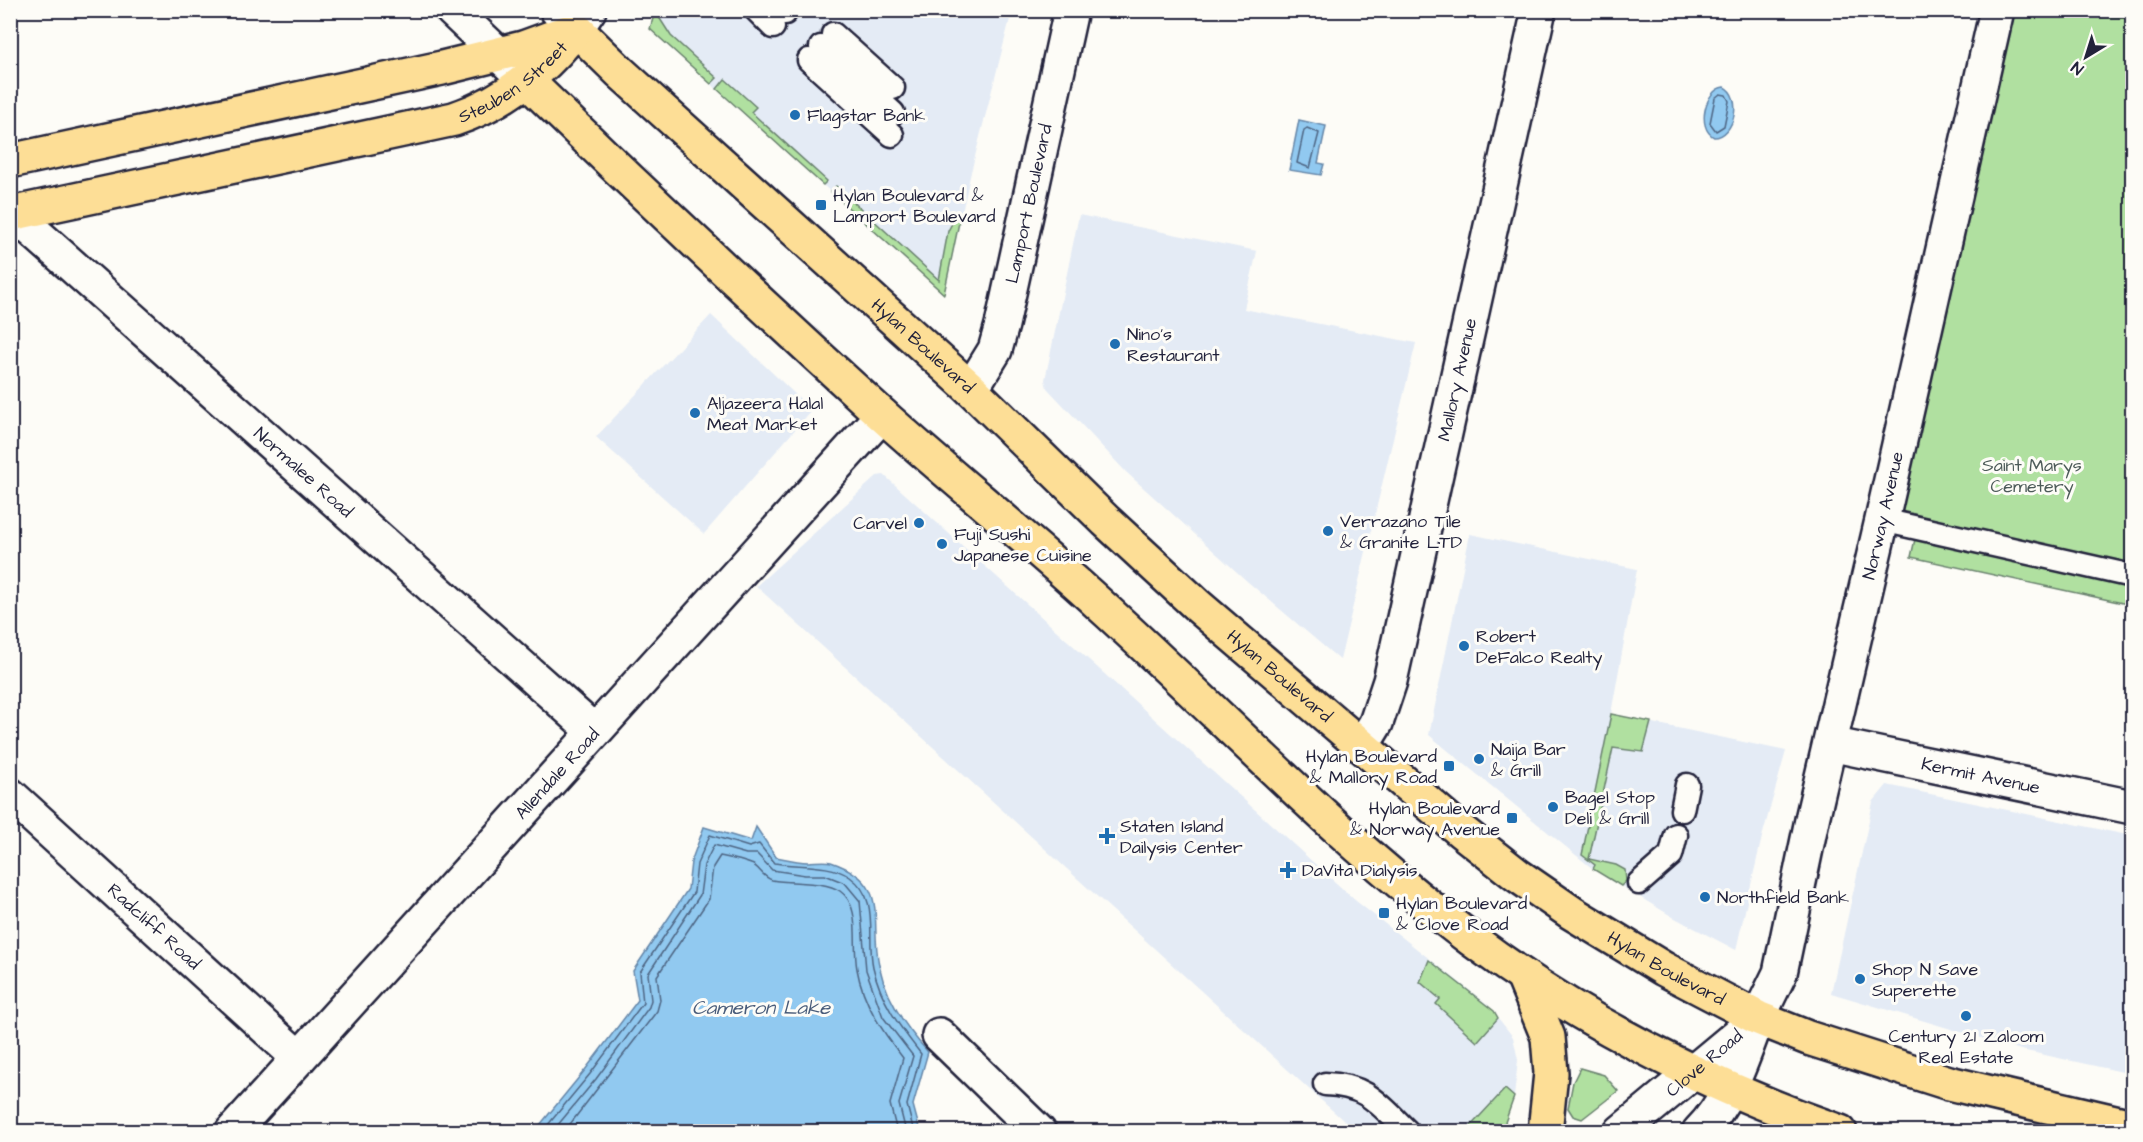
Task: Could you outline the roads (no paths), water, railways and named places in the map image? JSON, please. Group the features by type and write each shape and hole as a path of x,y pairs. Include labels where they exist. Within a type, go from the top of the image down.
{"main road":[{"name":"Steuben Street","path":"10,161 498,54 574,17"},
{"name":"Steuben Street","path":"12,214 454,119 497,100 551,60 574,17"},
{"name":"Hylan Boulevard","path":"574,17 620,72 971,389 1106,521 1198,606 1461,831 1572,913 1684,980 1758,1018 1808,1038 1908,1071 2000,1097 2133,1126"},
{"path":"526,80 746,291 882,415 1113,616 1338,827 1469,938 1523,976 1616,1031 1730,1088 1840,1131"},
{"path":"1523,976 1548,1037 1551,1073 1545,1131"}],"street":[{"path":"452,10 526,80"},
{"name":"Lamport Boulevard","path":"971,389 995,350 1002,325 1071,10"},
{"name":"Mallory Avenue","path":"1362,746 1376,723 1390,681 1539,10"},
{"name":"Norway Avenue","path":"1758,1018 1780,973 1997,10"},
{"name":"Normalee Road","path":"12,214 594,731"},
{"name":"Allendale Road","path":"232,1131 882,415"},
{"name":"Kermit Avenue","path":"1830,744 2133,807"},
{"name":"Radcliff Road","path":"10,795 299,1058"},
{"name":"Clove Road","path":"1621,1131 1758,1018"},
{"name":"Clove Road","path":"1699,1131 1709,1122 1730,1088 1758,1018"},
{"path":"939,1035 1039,1131"}],"lane":[{"path":"756,10 780,17"},
{"path":"893,88 821,47 893,124"},
{"path":"1882,520 2133,576"},
{"path":"1682,810 1687,785"},
{"path":"1639,883 1671,855 1676,835"},
{"path":"1325,1084 1362,1090 1408,1131"}],"water":[{"path":"1724,87 1733,99 1734,115 1727,130 1714,137 1705,126 1705,109 1712,94"},
{"path":"1299,120 1326,126 1318,163 1324,164 1321,175 1289,170"},
{"name":"Cameron Lake","path":"704,827 751,841 756,827 776,857 808,862 831,862 863,880 874,904 879,965 886,989 904,1022 928,1052 913,1105 920,1131 535,1131 638,1000 633,971 688,889 691,862"}],"place":[{"name":"Flagstar Bank","path":"795,115"},
{"name":"Hylan Boulevard & Lamport Boulevard","path":"821,205"},
{"name":"Nino's Restaurant","path":"1115,344"},
{"name":"Aljazeera Halal Meat Market","path":"695,413"},
{"name":"Carvel","path":"919,523"},
{"name":"Verrazano Tile & Granite LTD","path":"1328,531"},
{"name":"Fuji Sushi Japanese Cuisine","path":"942,544"},
{"name":"Robert DeFalco Realty","path":"1464,646"},
{"name":"Naija Bar & Grill","path":"1479,759"},
{"name":"Hylan Boulevard & Mallory Road","path":"1449,766"},
{"name":"Bagel Stop Deli & Grill","path":"1553,807"},
{"name":"Hylan Boulevard & Norway Avenue","path":"1512,818"},
{"name":"Staten Island Dailysis Center","path":"1107,836"},
{"name":"DaVita Dialysis","path":"1288,870"},
{"name":"Northfield Bank","path":"1705,897"},
{"name":"Hylan Boulevard & Clove Road","path":"1384,913"},
{"name":"Shop N Save Superette","path":"1860,979"},
{"name":"Century 21 Zaloom Real Estate","path":"1966,1016"}],"park label":[{"name":"Saint Marys Cemetery","path":"2032,475"}]}
